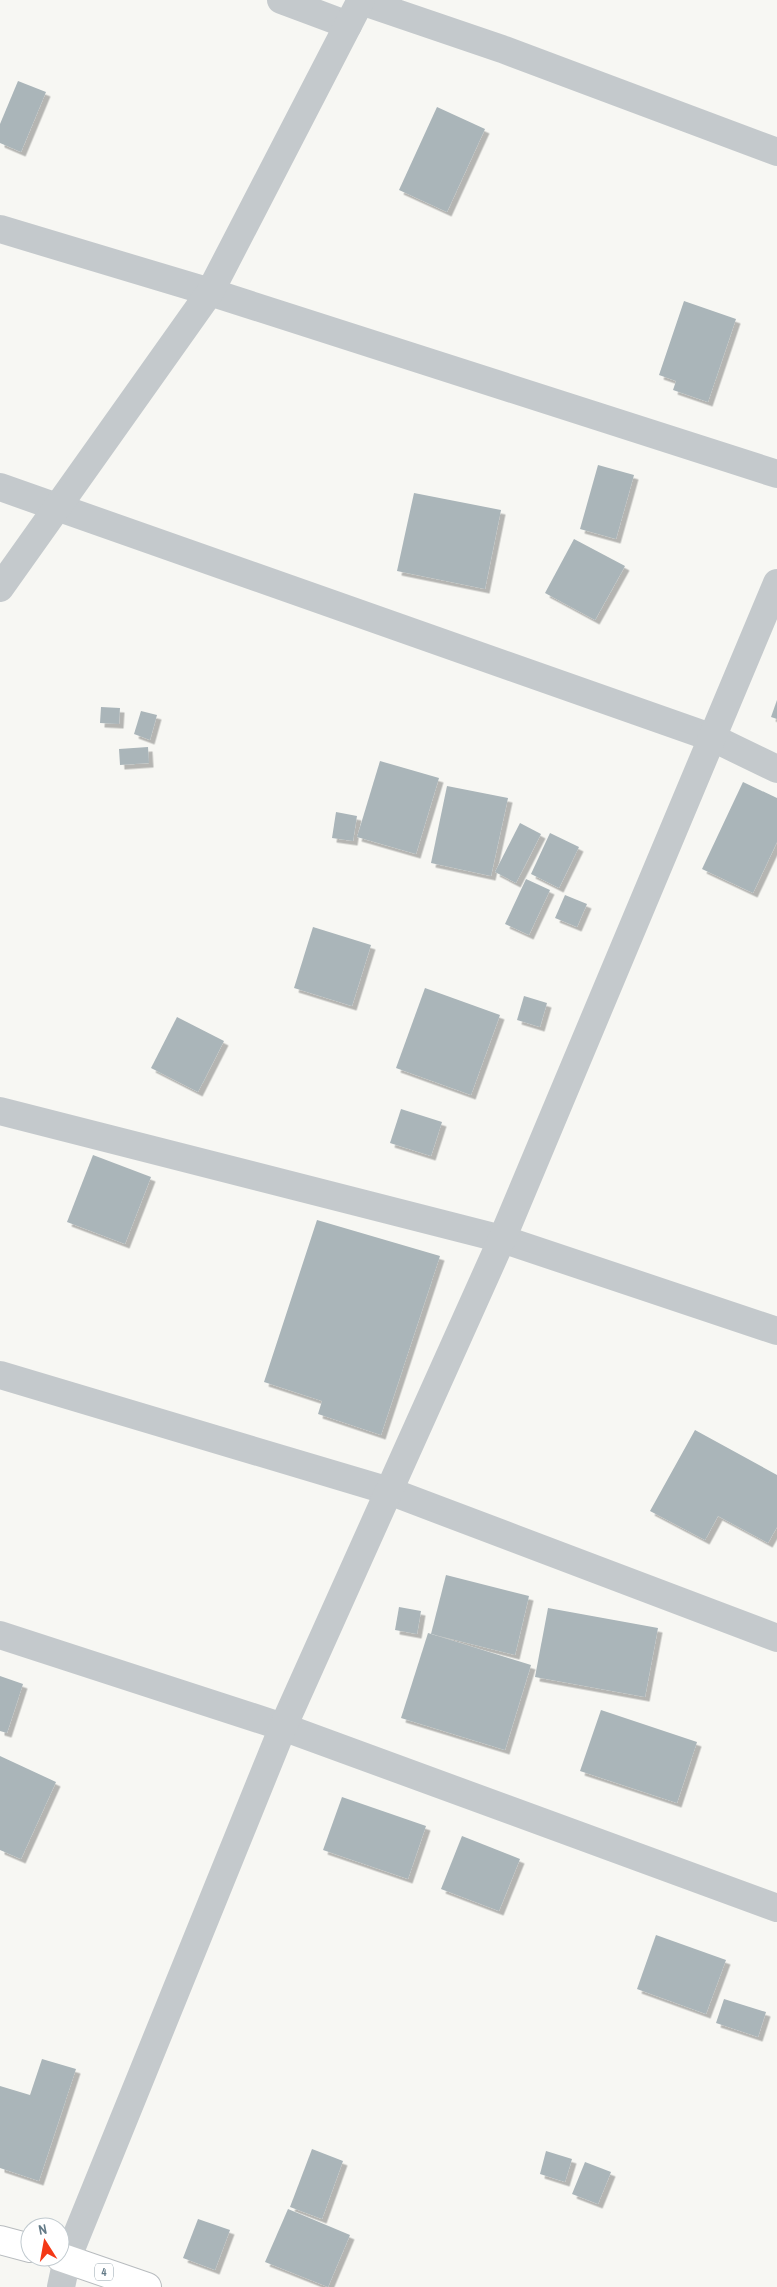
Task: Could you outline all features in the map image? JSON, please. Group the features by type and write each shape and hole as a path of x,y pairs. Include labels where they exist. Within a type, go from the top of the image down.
{"highway":[{"path":"0,2240 20,2245"},
{"name":"4","path":"70,2260 148,2287"}],"street":[{"path":"281,0 357,9 502,49 777,152"},
{"path":"0,588 210,292 357,9"},
{"path":"0,229 210,292 777,474"},
{"path":"0,487 713,738 777,768"},
{"path":"70,2243 283,1727 502,1239 777,584"},
{"path":"0,1111 502,1239 777,1331"},
{"path":"0,1375 389,1491 777,1638"},
{"path":"0,1635 283,1727 777,1908"},
{"path":"60,2287 63,2267"}],"building":[{"path":"18,81 46,92 21,152 0,143 0,124"},
{"path":"437,107 485,129 447,212 399,190"},
{"path":"684,301 736,319 708,402 673,390 676,381 659,375"},
{"path":"598,465 634,475 616,539 580,529"},
{"path":"414,493 501,510 485,589 397,571"},
{"path":"574,539 625,566 595,620 545,593"},
{"path":"777,700 777,719 771,717"},
{"path":"101,707 120,708 119,724 100,723"},
{"path":"141,711 157,715 150,740 134,734"},
{"path":"148,747 149,763 120,765 119,749"},
{"path":"380,761 439,778 416,854 357,837"},
{"path":"743,782 777,798 777,842 753,893 702,869"},
{"path":"447,786 508,798 491,876 431,863"},
{"path":"336,812 357,816 353,841 332,838"},
{"path":"520,823 541,834 516,883 495,872"},
{"path":"550,833 579,847 559,888 531,874"},
{"path":"526,879 550,890 529,935 505,924"},
{"path":"565,895 587,904 577,927 555,918"},
{"path":"313,927 371,945 352,1006 294,988"},
{"path":"425,988 500,1015 471,1095 396,1068"},
{"path":"524,996 547,1003 540,1027 517,1020"},
{"path":"177,1017 224,1041 198,1092 151,1068"},
{"path":"401,1109 442,1122 431,1156 390,1143"},
{"path":"93,1155 151,1177 125,1244 67,1222"},
{"path":"317,1220 440,1256 381,1435 318,1414 322,1401 264,1382"},
{"path":"695,1430 777,1475 777,1527 768,1543 718,1516 705,1540 650,1511"},
{"path":"446,1575 529,1596 515,1655 431,1634"},
{"path":"399,1607 421,1611 417,1634 395,1630"},
{"path":"548,1608 658,1628 645,1697 535,1677"},
{"path":"428,1633 531,1665 505,1750 401,1718"},
{"path":"0,1676 23,1684 7,1733 0,1731"},
{"path":"601,1710 697,1742 677,1803 580,1771"},
{"path":"0,1756 56,1782 21,1859 0,1850"},
{"path":"342,1797 426,1826 408,1879 323,1850"},
{"path":"462,1836 520,1859 499,1911 441,1889"},
{"path":"656,1935 726,1960 706,2014 637,1989"},
{"path":"724,1999 766,2012 758,2037 716,2023"},
{"path":"42,2059 76,2069 39,2181 0,2168 0,2086 30,2095"},
{"path":"312,2149 343,2161 322,2219 290,2207"},
{"path":"546,2151 572,2159 565,2182 540,2174"},
{"path":"585,2162 611,2172 598,2204 572,2194"},
{"path":"288,2209 350,2235 328,2287 265,2262"},
{"path":"198,2219 230,2230 215,2270 183,2258"}]}
